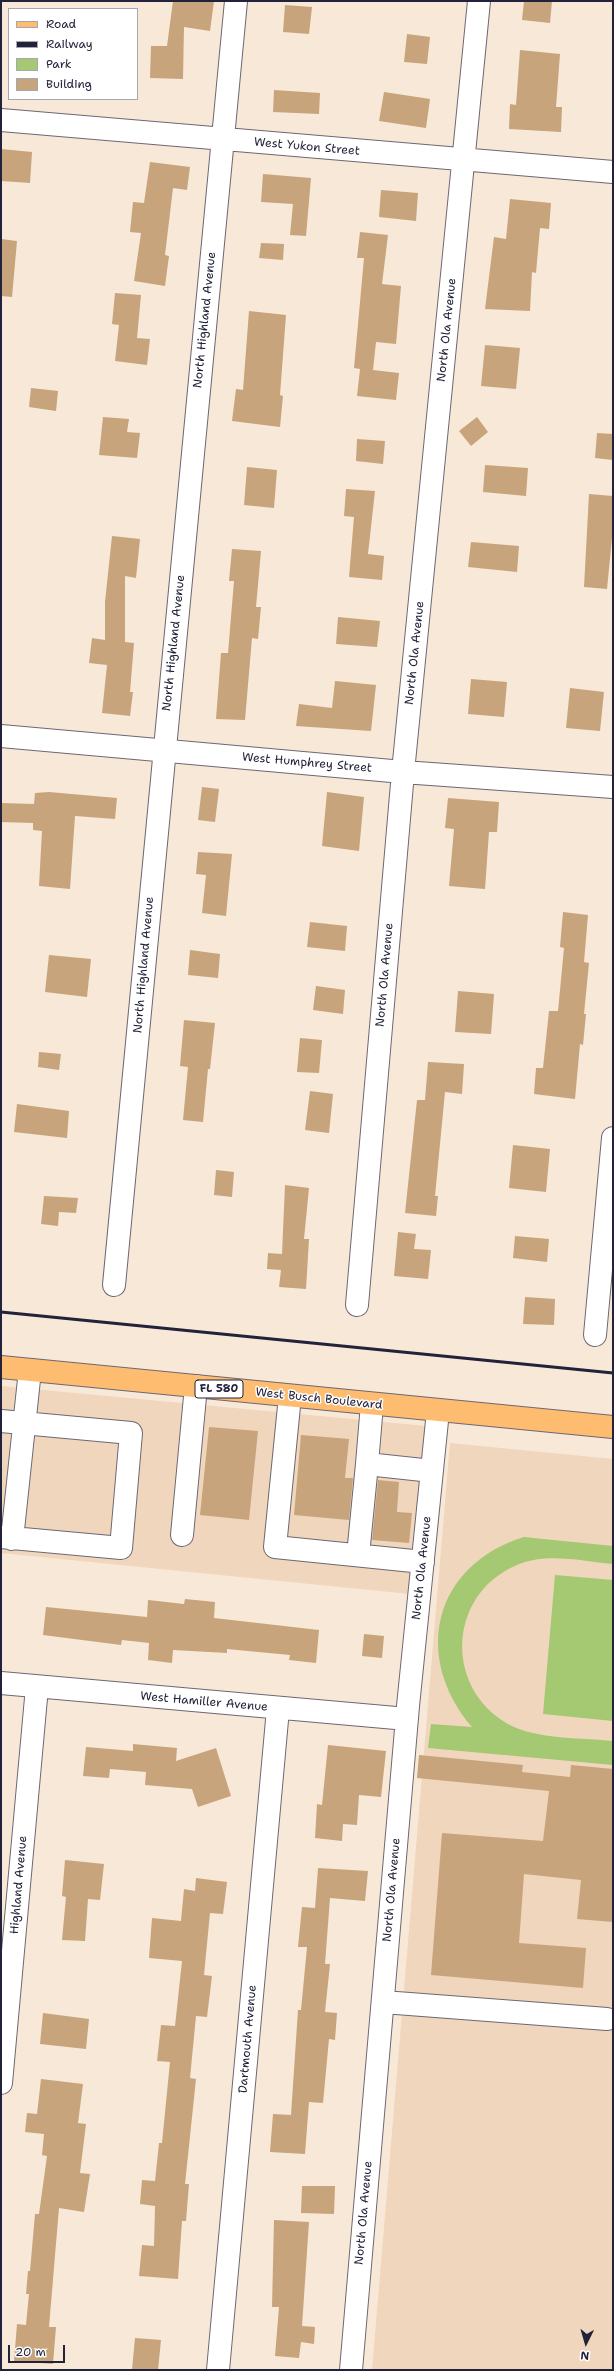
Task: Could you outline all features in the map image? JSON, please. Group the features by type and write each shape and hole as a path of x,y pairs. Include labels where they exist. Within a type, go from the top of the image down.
{"main road":[{"name":"West Busch Boulevard","path":"1,1367 613,1427"}],"street":[{"name":"North Highland Avenue","path":"114,1285 236,1"},
{"name":"North Ola Avenue","path":"357,1305 403,772 479,1"},
{"name":"West Yukon Street","path":"1,120 613,172"},
{"name":"West Humphrey Street","path":"1,736 403,772 613,787"},
{"path":"595,1335 613,1138"},
{"path":"1,1421 24,1423 131,1433 121,1548 7,1538 24,1423 30,1370"},
{"path":"182,1535 196,1386"},
{"path":"290,1396 275,1547 423,1562"},
{"path":"358,1555 372,1404"},
{"name":"North Ola Avenue","path":"351,2370 407,1719 438,1411"},
{"path":"367,1464 432,1472"},
{"name":"West Hamiller Avenue","path":"1,1683 407,1719"},
{"name":"Highland Avenue","path":"1,2083 37,1686"},
{"name":"Dartmouth Avenue","path":"218,2370 278,1708"},
{"path":"383,2002 607,2019"}],"shaded area":[{"path":"1,1386 426,1426 410,1594 1,1553"},
{"path":"450,1443 613,1459 613,2370 372,2370"}],"green space":[{"path":"524,1537 613,1546 613,1564 564,1558 540,1559 517,1565 493,1579 476,1598 466,1621 462,1645 465,1669 475,1692 491,1712 514,1727 549,1736 613,1741 613,1765 428,1748 431,1724 472,1727 453,1700 442,1672 438,1644 441,1616 452,1591 469,1569 493,1550"},
{"path":"555,1575 613,1580 613,1721 543,1714"}],"building":[{"path":"173,1 214,1 210,31 184,27 183,79 150,78 151,46 167,46"},
{"path":"524,1 552,1 550,23 522,20"},
{"path":"285,5 312,7 309,34 283,32"},
{"path":"407,34 430,37 427,64 404,62"},
{"path":"520,50 560,54 556,107 562,107 561,132 509,129 510,104 516,105"},
{"path":"274,90 320,93 319,114 273,112"},
{"path":"384,92 430,99 426,128 379,121"},
{"path":"1,149 32,152 30,183 1,181"},
{"path":"150,162 190,167 187,190 173,188 165,255 169,256 165,286 134,281 141,233 130,232 133,202 144,203"},
{"path":"263,174 311,178 306,236 290,235 293,204 261,202"},
{"path":"381,190 418,193 416,221 379,217"},
{"path":"510,199 551,203 549,229 540,228 536,273 532,272 530,311 485,309 494,237 506,239"},
{"path":"360,232 388,235 382,284 401,286 396,344 376,342 373,370 399,373 396,400 357,396 360,369 354,368 364,258 357,258"},
{"path":"1,239 17,241 12,297 1,296"},
{"path":"261,243 284,244 283,260 259,258"},
{"path":"115,293 141,295 137,338 150,339 147,365 115,361 119,325 112,324"},
{"path":"249,311 286,315 280,395 283,396 280,427 232,421 236,389 243,390"},
{"path":"485,345 520,348 516,389 481,386"},
{"path":"31,388 58,391 56,411 29,407"},
{"path":"103,417 129,419 127,432 140,433 137,458 99,455"},
{"path":"477,417 488,432 471,446 459,431"},
{"path":"597,433 613,434 613,460 595,458"},
{"path":"357,439 385,441 383,464 356,461"},
{"path":"485,465 528,468 526,496 483,492"},
{"path":"247,467 277,470 274,508 244,505"},
{"path":"346,489 375,491 368,554 384,556 382,580 349,577 354,517 344,516"},
{"path":"589,494 613,496 613,528 607,589 584,587"},
{"path":"112,536 140,539 136,578 125,576 125,642 134,643 130,692 133,692 130,716 102,713 107,665 89,663 92,638 105,640 105,602"},
{"path":"471,542 519,546 517,572 468,567"},
{"path":"232,549 261,551 256,607 261,607 258,639 252,638 245,720 216,719 221,653 228,653 234,581 229,581"},
{"path":"338,617 380,621 377,647 336,644"},
{"path":"471,679 507,682 504,717 468,714"},
{"path":"335,681 376,685 371,731 296,726 299,704 332,708"},
{"path":"570,688 604,692 600,731 566,728"},
{"path":"202,787 219,789 215,822 198,820"},
{"path":"49,792 117,798 115,819 75,816 70,889 39,886 42,831 33,830 33,823 1,822 1,803 34,804 35,793"},
{"path":"327,792 364,797 359,851 322,846"},
{"path":"448,798 499,802 497,832 489,832 485,889 449,886 454,829 445,828"},
{"path":"198,852 232,854 226,916 202,913 206,875 196,874"},
{"path":"563,912 588,915 584,962 589,963 584,1014 586,1014 583,1045 580,1044 575,1099 534,1094 536,1068 543,1068 549,1011 558,1011 564,948 560,947"},
{"path":"310,922 347,926 345,951 307,947"},
{"path":"190,950 220,954 218,978 188,975"},
{"path":"49,955 91,959 87,997 45,992"},
{"path":"316,986 345,990 343,1014 313,1010"},
{"path":"458,991 494,994 491,1034 455,1032"},
{"path":"184,1020 215,1023 210,1069 208,1069 203,1122 183,1120 188,1067 180,1066"},
{"path":"300,1038 322,1040 319,1073 297,1072"},
{"path":"39,1052 61,1054 59,1070 38,1067"},
{"path":"428,1062 464,1064 462,1094 445,1092 435,1196 438,1196 436,1216 405,1213 417,1100 425,1100"},
{"path":"310,1091 333,1094 329,1133 305,1130"},
{"path":"17,1104 69,1111 67,1138 14,1132"},
{"path":"513,1145 550,1149 546,1192 509,1188"},
{"path":"216,1170 234,1172 232,1197 214,1195"},
{"path":"285,1185 309,1188 304,1239 309,1239 306,1289 279,1287 281,1270 267,1269 268,1253 282,1254"},
{"path":"44,1196 78,1198 76,1213 59,1212 58,1226 41,1224"},
{"path":"398,1232 416,1234 414,1249 431,1250 428,1279 394,1276"},
{"path":"515,1236 549,1239 547,1262 513,1258"},
{"path":"525,1297 555,1299 554,1325 523,1324"},
{"path":"209,1427 258,1431 249,1520 200,1515"},
{"path":"301,1435 349,1439 345,1478 353,1478 349,1520 294,1515"},
{"path":"378,1480 399,1482 397,1512 412,1513 409,1543 372,1540"},
{"path":"185,1599 215,1602 214,1618 319,1630 316,1663 289,1660 290,1655 227,1649 227,1653 173,1650 172,1663 148,1660 149,1643 122,1640 121,1645 43,1635 46,1607 147,1617 148,1600 184,1604"},
{"path":"364,1634 384,1636 382,1658 362,1656"},
{"path":"133,1744 177,1748 176,1761 216,1748 231,1796 198,1807 192,1789 145,1785 146,1772 110,1769 109,1778 83,1776 86,1747 133,1751"},
{"path":"328,1745 386,1751 381,1797 359,1795 357,1825 343,1824 342,1841 315,1838 317,1804 322,1805"},
{"path":"419,1755 523,1765 522,1772 570,1777 571,1765 613,1769 613,1922 577,1919 581,1880 524,1874 519,1943 586,1948 583,1988 431,1975 442,1833 543,1841 549,1791 417,1778"},
{"path":"65,1860 104,1864 100,1900 88,1899 85,1941 62,1940 66,1897 62,1896"},
{"path":"318,1868 368,1871 365,1901 330,1898 325,1964 330,1964 325,2012 337,2013 335,2040 329,2039 323,2103 309,2102 305,2154 270,2152 273,2114 291,2115 298,2010 301,2010 307,1947 298,1947 302,1907 315,1908"},
{"path":"196,1878 227,1882 223,1914 210,1913 204,1975 212,1976 207,2017 196,2016 190,2078 196,2079 185,2184 189,2184 186,2221 182,2221 178,2279 139,2276 142,2245 154,2246 155,2206 140,2204 142,2180 155,2181 159,2143 162,2143 170,2062 157,2061 161,2025 175,2026 182,1961 149,1958 152,1918 181,1921 184,1889 195,1891"},
{"path":"43,2013 89,2019 86,2049 40,2044"},
{"path":"41,2079 83,2084 78,2123 86,2124 80,2173 90,2174 84,2212 59,2208 49,2327 56,2327 53,2364 14,2361 17,2324 26,2325 29,2294 26,2294 28,2271 30,2271 35,2214 39,2214 47,2156 42,2155 44,2134 25,2132 27,2113 37,2114"},
{"path":"302,2186 335,2186 334,2214 301,2213"},
{"path":"274,2220 309,2222 302,2326 315,2327 314,2344 301,2342 299,2358 275,2356 279,2307 272,2307"},
{"path":"135,2338 161,2340 158,2370 132,2370"}],"railway":[{"path":"1,1312 613,1373"}]}
